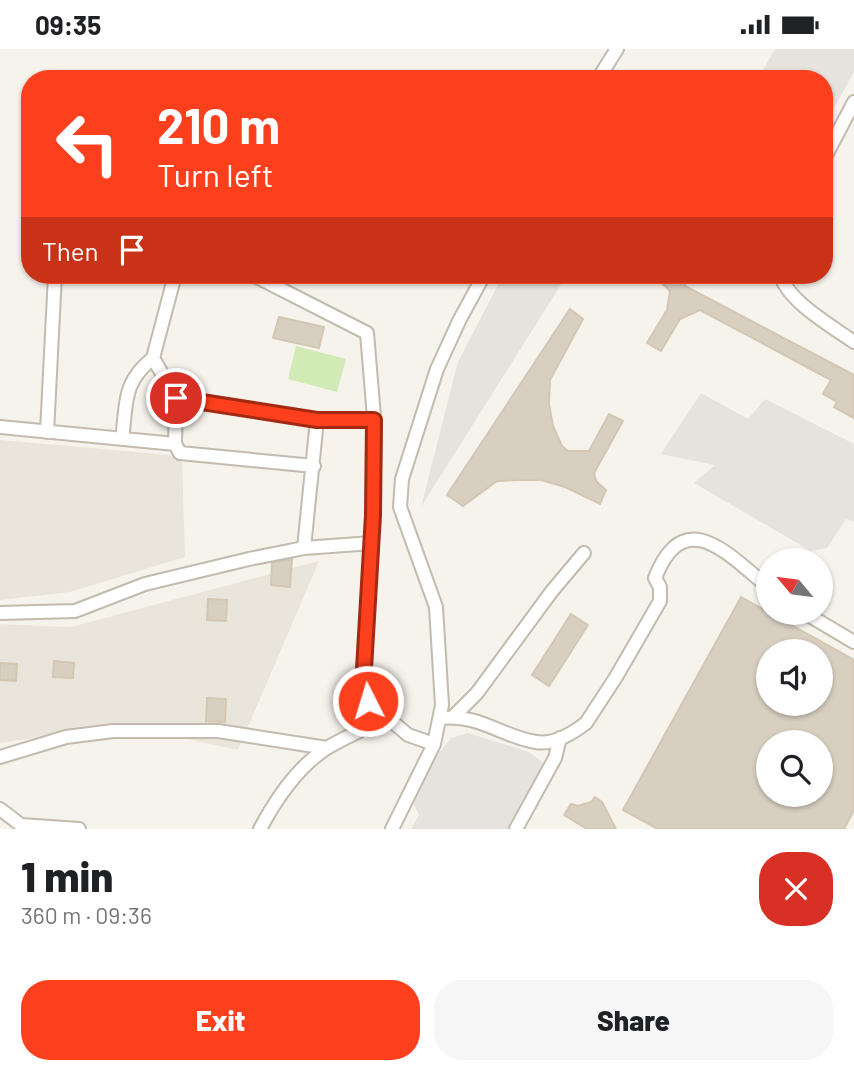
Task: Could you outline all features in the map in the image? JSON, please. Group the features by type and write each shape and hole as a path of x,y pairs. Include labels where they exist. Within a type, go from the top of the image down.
{"street":[{"path":"604,70 617,49"},
{"path":"833,142 854,102"},
{"path":"47,432 55,284"},
{"path":"122,439 129,385 137,370 153,358 173,284"},
{"path":"271,284 367,333 374,420 372,543 364,669 368,701 408,735 434,744"},
{"path":"447,718 436,607 400,507 402,479 436,369 479,284"},
{"path":"783,284 797,299 854,342"},
{"path":"153,358 176,398 175,444 180,453 314,466"},
{"path":"176,398 317,420 374,420"},
{"path":"304,548 317,420"},
{"path":"0,427 175,444"},
{"path":"447,718 470,718 538,743 575,732 586,723 616,677 660,601 660,587 655,578 663,558 679,542 693,538 718,547 756,577"},
{"path":"0,613 75,611 145,584 304,548 372,543"},
{"path":"392,829 447,718 477,693 552,591 584,553"},
{"path":"825,625 854,642"},
{"path":"260,829 292,780 306,765 327,748 389,720"},
{"path":"0,757 66,737 113,731 218,730 327,748"},
{"path":"516,829 555,758 560,738"},
{"path":"0,809 21,825 79,829"}],"shaded area":[{"path":"775,49 854,49 854,72 833,110 833,70 763,70"},
{"path":"498,284 561,284 421,507 458,362"},
{"path":"701,393 748,419 765,399 854,444 854,522 846,519 827,548 806,548 694,483 715,465 661,454"},
{"path":"0,440 182,456 185,557 70,592 0,600"},
{"path":"319,561 238,750 124,725 0,743 0,624 71,627"},
{"path":"468,733 529,752 545,764 508,829 411,829 419,815 412,800 432,762 451,738"}],"green space":[{"path":"296,346 346,359 337,392 288,379"}],"building":[{"path":"663,284 684,284 854,375 854,418 834,407 837,402 823,394 831,380 700,310 680,319 661,351 647,343 667,310 670,291"},
{"path":"570,309 583,319 550,380 549,404 553,426 562,446 568,451 589,451 609,414 623,421 594,473 596,481 606,490 600,504 565,487 541,480 518,480 497,481 463,506 447,495"},
{"path":"279,317 324,327 319,348 273,338"},
{"path":"292,559 290,587 271,585 272,563"},
{"path":"741,597 756,605 756,625 791,625 816,639 756,639 756,716 833,716 833,648 854,660 854,810 844,829 658,829 623,810"},
{"path":"208,599 227,600 226,621 207,620"},
{"path":"571,614 588,625 549,686 532,675"},
{"path":"54,661 74,663 73,678 53,677"},
{"path":"0,663 17,664 16,681 0,680"},
{"path":"207,698 226,699 225,722 206,721"},
{"path":"595,797 602,802 616,829 587,829 564,815 571,804 578,806 591,802"}],"route":[{"path":"176,398 317,420 374,420 373,515 364,669 368,701"}]}
